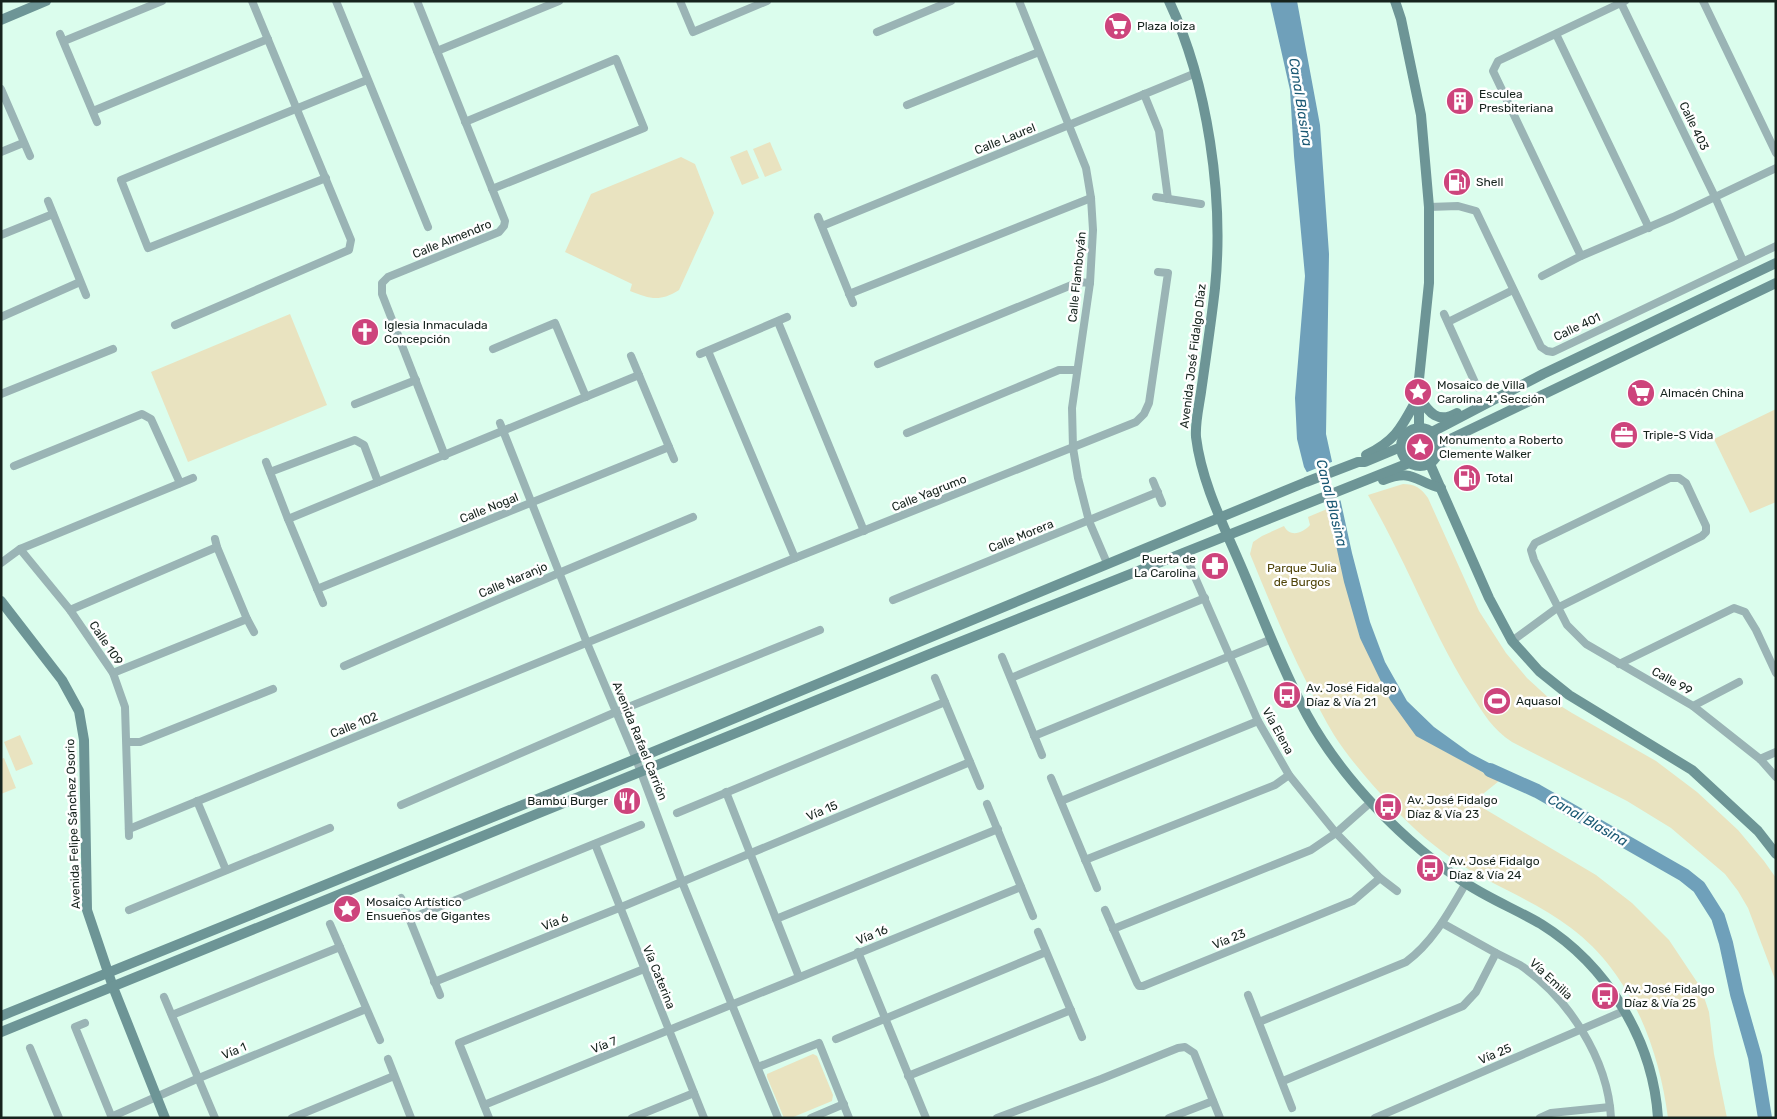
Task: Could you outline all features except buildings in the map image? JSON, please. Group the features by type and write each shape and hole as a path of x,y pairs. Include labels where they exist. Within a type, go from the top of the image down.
{"main road":[{"path":"1,20 46,1"},
{"name":"Avenida José Fidalgo Díaz","path":"1170,1 1196,73 1212,156 1217,232 1215,287 1196,433 1203,474 1272,639 1312,725 1346,774 1371,802 1414,844 1466,883 1543,925 1574,948 1602,977 1624,1011 1645,1052 1657,1098 1658,1118"},
{"path":"1395,1 1401,19 1421,115 1429,207 1429,283 1419,379 1419,428"},
{"path":"1432,432 1543,374 1776,262"},
{"path":"1440,444 1776,282"},
{"path":"1419,396 1430,413 1440,417 1453,415 1476,403 1486,404"},
{"path":"1,1016 109,974 636,759 1107,563 1354,463 1388,443 1396,435 1419,396"},
{"path":"1419,428 1426,428 1432,432 1440,444 1439,454 1430,464 1419,466 1409,462 1404,457 1401,447 1402,440 1406,434 1419,428"},
{"path":"1354,463 1365,462 1401,447"},
{"path":"1,1032 1313,500 1336,491 1349,492 1357,486 1409,462"},
{"path":"1430,464 1489,598 1512,641 1539,671 1569,695 1692,770 1758,831 1776,854"},
{"path":"1357,486 1404,474 1413,476 1430,486 1441,488"},
{"name":"Avenida Felipe Sánchez Osorio","path":"1,601 62,680 79,712 84,740 87,910 113,986 165,1118"}],"street":[{"path":"97,122 62,38 162,1"},
{"path":"175,324 349,250 351,240 252,1"},
{"path":"336,1 428,226"},
{"name":"Calle Almendro","path":"416,1 505,221 504,226 499,232 388,277 382,283 382,294 445,456"},
{"path":"437,51 559,1"},
{"path":"680,1 693,32 767,1"},
{"path":"877,32 951,1"},
{"name":"Calle Flamboyán","path":"1019,1 1086,168 1091,198 1093,230 1090,283 1072,408 1073,448 1078,478 1089,520 1107,563"},
{"path":"1703,1 1776,153"},
{"path":"1581,256 1493,71 1498,61 1623,2"},
{"name":"Calle 403","path":"1623,2 1743,261"},
{"path":"1556,34 1649,228"},
{"path":"93,111 268,39"},
{"path":"907,105 1039,52"},
{"path":"465,122 616,59 644,128 492,189"},
{"name":"Calle Laurel","path":"822,226 1196,73"},
{"path":"326,178 148,248 121,180 367,80"},
{"path":"1,89 30,156"},
{"path":"1144,94 1159,131 1168,199"},
{"path":"1,152 23,143"},
{"path":"1542,276 1581,256 1649,228 1776,168"},
{"path":"1156,197 1201,204"},
{"path":"850,294 1091,198"},
{"path":"48,201 86,295"},
{"name":"Calle 401","path":"1429,207 1458,206 1476,211 1541,347 1552,352 1776,246"},
{"path":"1,235 53,214"},
{"path":"818,217 853,303"},
{"name":"Calle Yagrumo","path":"587,643 1136,422 1144,414 1149,403 1168,273 1158,272"},
{"path":"1,316 80,282"},
{"path":"878,364 1079,282 1090,283"},
{"path":"1448,322 1514,290"},
{"path":"1444,314 1477,387"},
{"path":"787,317 704,352 795,558"},
{"path":"778,322 864,531"},
{"path":"492,349 555,323 586,397"},
{"path":"5,393 113,350"},
{"path":"631,356 674,459"},
{"path":"907,433 1059,370 1077,370"},
{"path":"288,519 639,375"},
{"path":"355,404 416,380"},
{"path":"14,466 142,414 151,420 180,484"},
{"name":"Avenida Rafael Carrión","path":"500,423 778,1118"},
{"path":"270,472 355,440 364,445 378,482"},
{"name":"Calle Nogal","path":"317,589 669,447"},
{"path":"266,462 323,603"},
{"path":"1,563 20,548 193,478"},
{"name":"Calle 99","path":"1557,608 1702,536 1706,532 1706,526 1686,483 1679,478 1670,478 1542,539 1535,543 1531,550 1534,560 1557,608 1567,625 1586,644 1693,706 1760,759 1776,777"},
{"path":"1153,482 1162,502"},
{"name":"Calle Morera","path":"893,600 1158,492"},
{"name":"Calle Naranjo","path":"344,666 559,573 693,518"},
{"path":"70,610 216,543 254,632"},
{"name":"Calle 109","path":"20,548 70,610 114,673 125,707 129,833"},
{"name":"Vía Elena","path":"1184,552 1258,721 1289,774 1336,833 1380,878 1397,891"},
{"path":"1012,678 1205,598"},
{"path":"1512,641 1557,608"},
{"path":"1619,664 1734,608 1745,612 1756,630 1776,673"},
{"path":"114,673 247,619"},
{"path":"401,805 616,712 820,630"},
{"path":"1034,736 1272,639"},
{"name":"Calle 102","path":"129,833 197,802 587,643"},
{"path":"1002,657 1042,755"},
{"path":"935,678 980,786"},
{"path":"1693,706 1739,682"},
{"path":"127,742 140,742 273,689"},
{"path":"677,813 945,702"},
{"path":"1061,801 1258,721"},
{"path":"1760,759 1776,752"},
{"name":"Vía 15","path":"682,882 970,762"},
{"path":"1085,860 1275,785 1289,774"},
{"path":"1051,778 1097,888"},
{"path":"726,792 799,977"},
{"path":"197,802 226,870"},
{"path":"1113,929 1311,850 1336,833 1371,802"},
{"path":"987,804 1033,916"},
{"path":"409,919 641,825"},
{"path":"129,910 330,828"},
{"path":"776,918 998,829"},
{"name":"Vía Caterina","path":"595,844 704,1118"},
{"name":"Vía 23","path":"1105,910 1136,983 1139,986 1143,986 1353,901 1380,878"},
{"name":"Vía 6","path":"434,982 682,882"},
{"path":"1259,1022 1406,962 1421,951 1442,923 1466,883"},
{"name":"Vía 16","path":"732,1004 1021,887"},
{"path":"401,898 440,995"},
{"name":"Vía Emilia","path":"1442,923 1520,966 1549,989 1570,1013 1581,1029 1602,1072 1611,1118"},
{"path":"330,924 380,1040"},
{"path":"1038,932 1082,1037"},
{"path":"172,1015 340,947"},
{"path":"858,952 926,1118"},
{"path":"836,1039 1046,952"},
{"path":"1282,1081 1463,1006 1476,992 1496,953"},
{"path":"489,1118 459,1042 644,969"},
{"path":"1248,994 1292,1108"},
{"path":"164,997 215,1118"},
{"name":"Vía 7","path":"484,1105 670,1032 732,1004"},
{"name":"Vía 1","path":"112,1117 156,1096 366,1009"},
{"path":"908,1076 1071,1010"},
{"name":"Vía 25","path":"1375,1118 1624,1011"},
{"path":"85,1023 75,1027 112,1117"},
{"path":"758,1067 819,1044 849,1118"},
{"path":"997,1118 1178,1048 1186,1047 1194,1053 1220,1118"},
{"path":"42,1050 31,1051 58,1118"},
{"path":"388,1059 412,1118"},
{"path":"292,1118 394,1076"},
{"path":"632,1118 694,1093"},
{"path":"1169,1118 1213,1101"},
{"path":"811,1118 844,1104"},
{"path":"1540,1118 1551,1113 1610,1107"}],"green space":[{"path":"770,142 782,170 765,177 753,149"},
{"path":"747,150 759,178 742,185 730,157"},
{"path":"681,157 695,164 714,213 679,290 660,298 643,296 630,291 632,284 565,252 591,194"},
{"path":"290,314 327,405 188,462 151,372"},
{"path":"1776,409 1776,502 1750,513 1714,439"},
{"path":"1403,484 1417,487 1428,498 1479,611 1506,653 1527,678 1551,700 1656,761 1697,792 1738,830 1764,861 1776,878 1776,982 1748,908 1725,874 1671,828 1627,801 1512,742 1489,721 1447,653 1368,495"},
{"name":"Parque Julia de Burgos","path":"1327,509 1360,638 1439,748 1499,781 1473,802 1596,875 1632,903 1669,940 1701,988 1709,1012 1714,1054 1727,1118 1668,1118 1664,1091 1649,1038 1625,989 1610,966 1592,946 1558,919 1460,864 1425,838 1401,816 1370,782 1334,735 1292,653 1250,554 1253,542 1262,536 1284,526 1290,532 1300,532 1310,525 1308,517"},
{"path":"20,735 33,764 16,771 4,742"},
{"path":"4,758 16,788 1,794 1,759"},
{"path":"813,1054 817,1056 833,1095 832,1101 791,1118 784,1118 767,1074"}],"water":[{"path":"1270,1 1297,1 1320,125 1329,254 1326,434 1352,553 1370,622 1385,662 1407,701 1434,727 1470,753 1512,775 1499,781 1416,736 1390,700 1360,638 1344,582 1329,513 1304,467 1297,439 1295,398 1305,276 1290,90"},
{"name":"Aquasol","path":"1497,687 1506,691 1510,700 1506,709 1497,713 1488,709 1484,700 1488,691"}],"pier":[{"path":"1334,461 1344,499 1324,507 1305,473"}],"waterway":[{"name":"Canal Blasina","path":"1490,770 1537,791 1684,875 1699,887 1718,917 1726,943 1737,994 1755,1057 1765,1118"}],"place":[{"name":"Plaza loiza","path":"1118,26"},
{"name":"Esculea Presbiteriana","path":"1460,101"},
{"name":"Shell","path":"1457,182"},
{"name":"Iglesia Inmaculada Concepción","path":"365,332"},
{"name":"Mosaico de Villa Carolina 4ª Sección","path":"1418,392"},
{"name":"Almacén China","path":"1641,393"},
{"name":"Triple-S Vida","path":"1624,435"},
{"name":"Monumento a Roberto Clemente Walker","path":"1420,447"},
{"name":"Total","path":"1467,478"},
{"name":"Puerta de La Carolina","path":"1215,566"},
{"name":"Av. José Fidalgo Díaz & Vía 21","path":"1287,695"},
{"name":"Aquasol","path":"1497,701"},
{"name":"Bambú Burger","path":"627,801"},
{"name":"Av. José Fidalgo Díaz & Vía 23","path":"1388,807"},
{"name":"Av. José Fidalgo Díaz & Vía 24","path":"1430,868"},
{"name":"Mosaico Artístico Ensueños de Gigantes","path":"347,909"},
{"name":"Av. José Fidalgo Díaz & Vía 25","path":"1605,996"}]}
